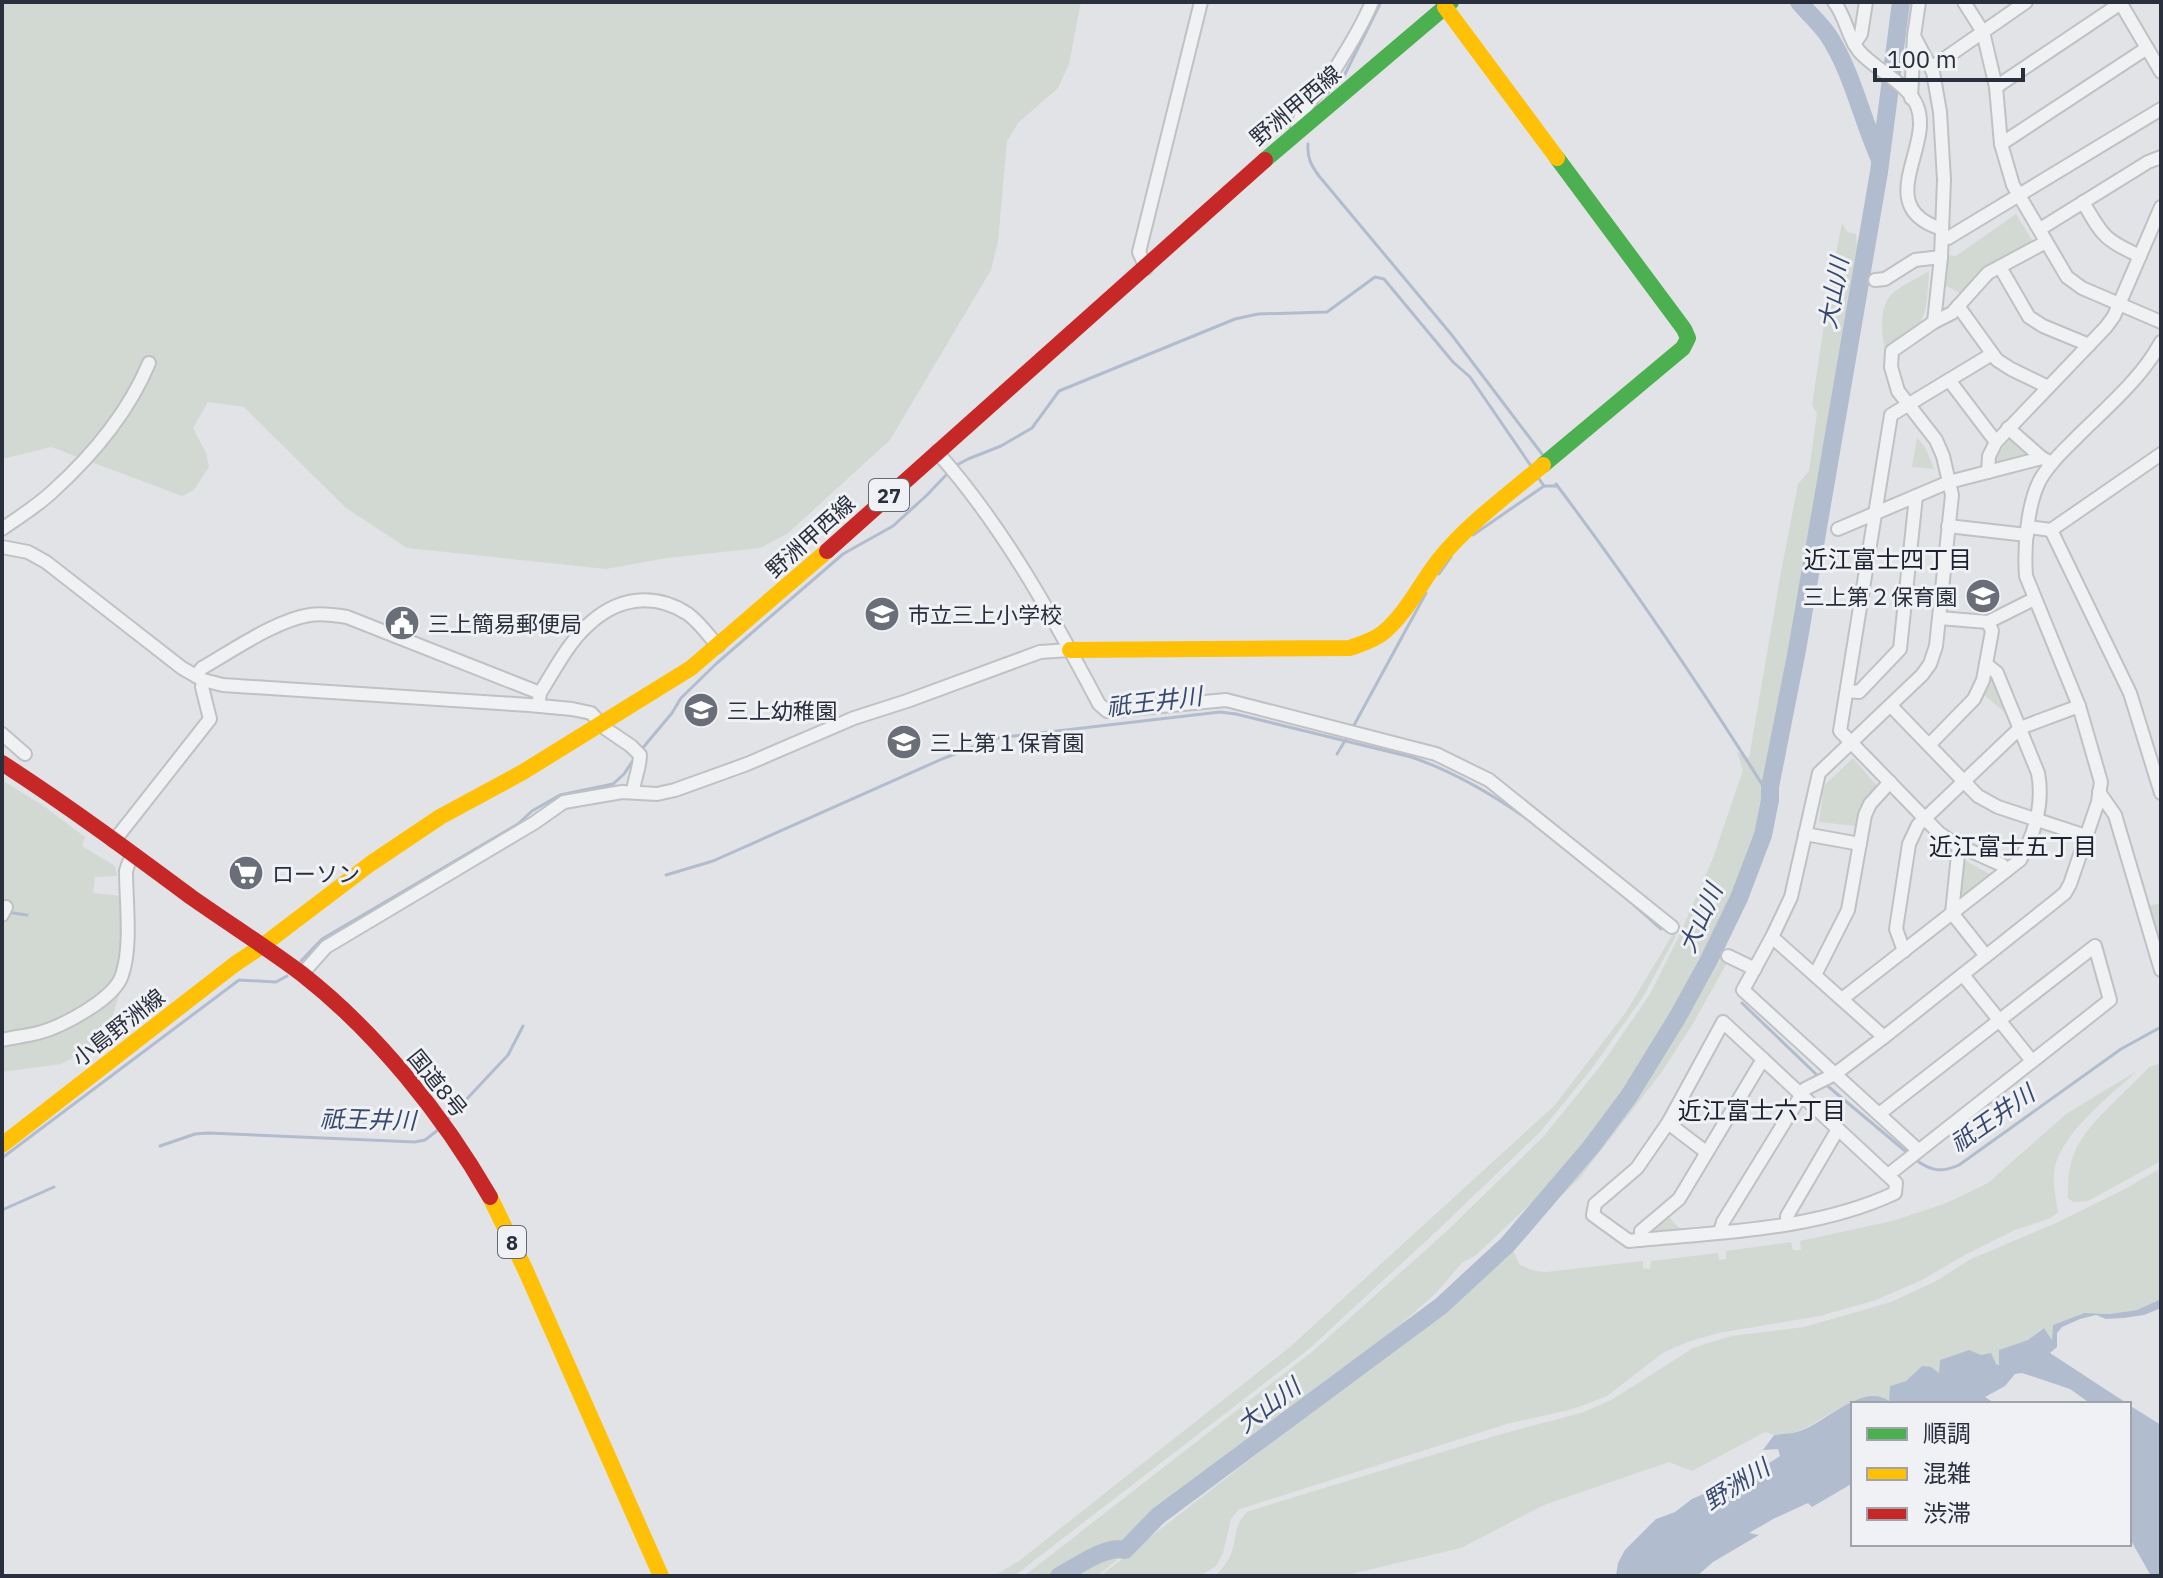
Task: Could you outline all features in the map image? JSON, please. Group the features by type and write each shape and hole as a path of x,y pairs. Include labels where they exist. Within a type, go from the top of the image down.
{"main road":[{"name":"野洲甲西線","path":"262,946 370,864 440,817 523,772 691,668 1146,268 1226,193 1448,4"},
{"path":"1070,650 1350,648 1364,643 1384,632 1414,597 1439,559 1471,525 1683,348 1688,338 1684,329 1448,4"},
{"name":"国道8号","path":"2,763 302,974 365,1023 448,1129 495,1206 661,1576"},
{"name":"小島野洲線","path":"2,1145 262,946"}],"street":[{"path":"1146,268 1139,252 1201,2"},
{"path":"1296,133 1298,119 1361,27 1372,2"},
{"path":"1834,2 1860,52 1903,87 1917,106 1920,125 1908,180 1908,197 1913,210 1948,238 2161,109"},
{"path":"1854,44 1861,34 1866,2"},
{"path":"1911,98 1919,2"},
{"path":"1964,2 1983,32 1996,87 2001,144 2013,185 2067,277 2082,288 2161,322"},
{"path":"1931,68 2026,2"},
{"path":"1996,87 2121,3 2161,72"},
{"path":"1914,36 1933,72 1940,112 1944,180 1941,257 1934,322"},
{"path":"2001,144 2147,48"},
{"path":"2040,229 2161,157"},
{"path":"2083,202 2102,235 2140,256"},
{"path":"1988,472 1989,456 1996,442 2106,327 2161,207"},
{"path":"1918,1150 1743,990 1791,897 1819,773 1922,675 1930,664 1936,646 1952,495 1936,440 1898,391 1891,367 1892,351 1952,313 1988,273 2046,242"},
{"path":"1875,280 1885,279 1915,260 1941,257"},
{"path":"2000,267 2029,317 2089,345"},
{"path":"1958,306 1997,360 2048,387"},
{"path":"1720,1232 1723,1222 1805,1089 1835,1074 1884,1037 2065,893 2070,884 2101,782 2079,706 2026,576 2033,496 2047,461 2134,380 2161,342"},
{"path":"1992,354 1891,415 1840,731 1939,833 2007,870"},
{"path":"2,529 52,492 104,438 126,410 149,363"},
{"path":"1949,380 1996,442"},
{"path":"2008,428 2047,461"},
{"path":"937,452 998,531 1099,704 1107,711 1226,700 1436,754 1489,780 1672,927"},
{"path":"1948,526 2051,530 2161,454"},
{"path":"1838,529 1949,482 2047,461"},
{"path":"1847,691 1859,692 1900,649 1916,496"},
{"path":"2051,530 2130,693 2161,793"},
{"path":"2,547 28,552 46,562 158,650 200,678 223,685 539,700"},
{"path":"1939,618 1988,622 2034,599"},
{"path":"539,700 572,643 587,625 629,601 650,600 671,605 691,616 718,646"},
{"path":"114,841 210,719 200,678 202,668 280,624 308,615 347,617 539,700 591,713 640,755 633,792"},
{"path":"1929,745 1974,699 1983,680 1992,631 1988,622"},
{"path":"302,974 326,947 564,802 622,792 657,794 675,790 747,764 854,718 1040,652 1070,650"},
{"path":"1842,999 2020,860 2029,844 2041,791 2038,773 1997,673 1986,664"},
{"path":"1891,706 1978,796 1998,807 2086,836"},
{"path":"1904,951 1896,929 1909,844 1918,825 2020,728 2079,706"},
{"path":"2,734 25,754"},
{"path":"1815,975 1848,910 1865,815 1870,804 1890,782"},
{"path":"2099,792 2115,815 2161,970"},
{"path":"1805,834 1860,844"},
{"path":"1959,845 1952,913 1986,956"},
{"path":"2,1040 41,1032 86,1011 107,997 122,978 127,949 126,871 135,856"},
{"path":"1772,937 1884,1037"},
{"path":"1879,1114 2095,946 2110,1000 1888,1175"},
{"path":"1728,956 1755,969"},
{"path":"1963,975 2032,1061"},
{"path":"1723,1022 1802,1095 1896,1183 1895,1193 1873,1203 1787,1223 1629,1241 1593,1215 1595,1204 1637,1168 1668,1123 1723,1022"},
{"path":"1641,1240 1641,1231 1679,1199 1763,1059"},
{"path":"1668,1123 1706,1152"},
{"path":"1787,1223 1787,1216 1838,1129"}],"shaded area":[{"path":"2,2 1081,2 1069,64 1058,88 1019,122 1007,141 998,242 991,270 890,440 787,534 760,548 667,558 606,569 407,548 346,508 244,407 208,402 193,428 206,453 209,467 194,490 182,496 51,447 2,459"},
{"path":"2016,214 2032,240 2031,248 1974,281 1961,294 1943,284 1950,255 1956,256"},
{"path":"1842,223 1847,232 1856,234 1862,290 1798,686 1778,789 1731,922 1697,990 1653,1061 1591,1141 1549,1186 1475,1256 1463,1262 1434,1295 1298,1415 1097,1576 1024,1576 1313,1351 1449,1229 1543,1137 1602,1064 1650,994 1713,858 1743,770 1737,752 1749,758 1798,484 1809,471 1817,413 1812,405"},
{"path":"1929,271 1922,319 1910,333 1885,349 1882,319 1889,297"},
{"path":"2011,436 2027,453 2023,458 1998,464 1994,460"},
{"path":"1917,438 1925,447 1934,469 1912,467"},
{"path":"1990,677 2008,708 2007,714 1984,695"},
{"path":"1853,758 1878,787 1855,826 1819,822 1824,786"},
{"path":"2,780 85,837 82,846 115,866 117,876 95,877 93,893 122,896 123,983 104,1043 61,1064 2,1072"},
{"path":"1963,859 1993,876 1959,905"},
{"path":"2161,903 2161,951 2148,906"},
{"path":"1674,932 1676,936 1643,997 1590,1071 1540,1132 1440,1228 1309,1349 1014,1576 994,1576 1019,1561 1290,1347 1555,1105 1626,1012"},
{"path":"1722,957 1728,961 1661,1073 1579,1179 1516,1238 1513,1250 1520,1265 1546,1272 1643,1261 1643,1268 1650,1269 1651,1261 1718,1253 1719,1260 1726,1259 1726,1251 1791,1242 1793,1250 1801,1250 1800,1241 1892,1221 1944,1204 1988,1183 2066,1114 2137,1071 2086,1118 2064,1145 2054,1174 2058,1212 2051,1218 2015,1230 1922,1280 1876,1300 1820,1316 1718,1333 1688,1342 1664,1352 1607,1396 1587,1404 1510,1423 1240,1509 1231,1519 1223,1553 1216,1566 1201,1576 1100,1576 1341,1389 1569,1177 1621,1116 1677,1035"},
{"path":"2161,1063 2161,1161 2088,1201 2073,1202 2068,1198 2069,1175 2079,1143 2149,1067"},
{"path":"2161,1168 2161,1299 2137,1310 2109,1314 2084,1313 2053,1325 2053,1341 2043,1328 2028,1340 2000,1350 2000,1365 1969,1350 1940,1360 1939,1373 1922,1366 1906,1381 1891,1386 1889,1402 1883,1397 1851,1402 1795,1432 1776,1435 1765,1432 1692,1471 1669,1462 1544,1505 1461,1548 1351,1576 1215,1576 1229,1557 1238,1525 1249,1511 1584,1412 1613,1399 1693,1348 1731,1336 1804,1327 1891,1302 1938,1280 1969,1260 2125,1189"},
{"path":"1667,1215 1683,1232 1641,1235"}],"water":[{"path":"2161,1299 2161,1308 2144,1315 2106,1319 2096,1315 2062,1327 2057,1333 2057,1347 2050,1353 2125,1402 2088,1402 2070,1389 2022,1373 2015,1374 2005,1386 1985,1397 1993,1402 1852,1402 1868,1397 1889,1401 1890,1386 1906,1381 1922,1366 1931,1367 1939,1373 1940,1360 1969,1350 1981,1355 1991,1353 1999,1365 1999,1350 2028,1340 2044,1328 2052,1340 2053,1325 2084,1313 2109,1314 2137,1310"},
{"name":"野洲川","path":"1851,1402 1851,1484 1812,1507 1808,1503 1749,1533 1759,1535 1713,1562 1697,1576 1616,1576 1625,1550 1656,1519 1675,1512 1692,1499 1760,1469 1780,1456 1778,1449 1763,1450 1774,1435 1810,1427"},
{"path":"2131,1406 2161,1425 2161,1576 2151,1576 2131,1541"}],"waterway":[{"path":"1325,96 1344,76 1381,2"},
{"path":"1799,2 1836,48 1879,157"},
{"name":"大山川","path":"1059,1576 1100,1554 1125,1550 1158,1516 1441,1306 1508,1244 1591,1147 1629,1096 1708,962 1739,898 1763,835 1879,172 1901,2"},
{"path":"1308,144 1310,161 1319,176 1451,334 1542,454"},
{"path":"953,467 1001,446 1032,428 1059,391 1235,319 1258,314 1327,312 1375,277 1384,279 1453,362 1470,377 1531,466"},
{"path":"641,750 681,698 717,663 843,554 893,526 948,473"},
{"path":"1537,476 1544,486"},
{"path":"1556,484 1666,638 1770,797"},
{"path":"1473,535 1544,486 1557,486"},
{"path":"1439,574 1451,557"},
{"path":"1353,727 1426,593"},
{"name":"祇王井川","path":"666,875 713,861 942,759 997,738 1220,712 1411,757 1445,771 1479,788 1544,831 1661,929"},
{"name":"祇王井川","path":"1337,754 1349,734"},
{"path":"301,961 322,939 518,824 532,811 560,795 613,784 636,756"},
{"path":"6,912 27,915"},
{"path":"2,1158 239,980 276,982 287,976"},
{"name":"祇王井川","path":"1742,1003 1819,1077"},
{"name":"祇王井川","path":"448,1119 508,1055 523,1026"},
{"name":"祇王井川","path":"1916,1160 1936,1170 1959,1165 2121,1049 2161,1027"},
{"name":"祇王井川","path":"1824,1083 1910,1155"},
{"name":"祇王井川","path":"160,1146 195,1134 208,1133 415,1142 425,1140 438,1130"},
{"name":"祇王井川","path":"2,1210 54,1187"}],"traffic: fast":[{"path":"1265,160 1451,2"},
{"path":"1543,465 1683,348 1688,338 1557,158"}],"traffic: slow":[{"path":"1445,7 1557,158"},
{"path":"1070,650 1350,648 1363,643 1380,635 1392,624 1441,557 1464,532 1543,465"},
{"path":"262,946 370,864 440,817 523,772 691,668 827,551"},
{"path":"2,1145 262,946"},
{"path":"490,1197 661,1576"}],"traffic: jam":[{"path":"827,551 1265,160"},
{"path":"2,763 302,974 329,997 406,1076 451,1136 490,1197"}],"place":[{"name":"三上第２保育園","path":"1983,596"},
{"name":"市立三上小学校","path":"882,614"},
{"name":"三上簡易郵便局","path":"402,623"},
{"name":"三上幼稚園","path":"701,710"},
{"name":"三上第１保育園","path":"904,742"},
{"name":"ローソン","path":"246,873"}],"district":[{"name":"近江富士四丁目","path":"1888,559"},
{"name":"近江富士五丁目","path":"2013,846"},
{"name":"近江富士六丁目","path":"1762,1110"}]}
